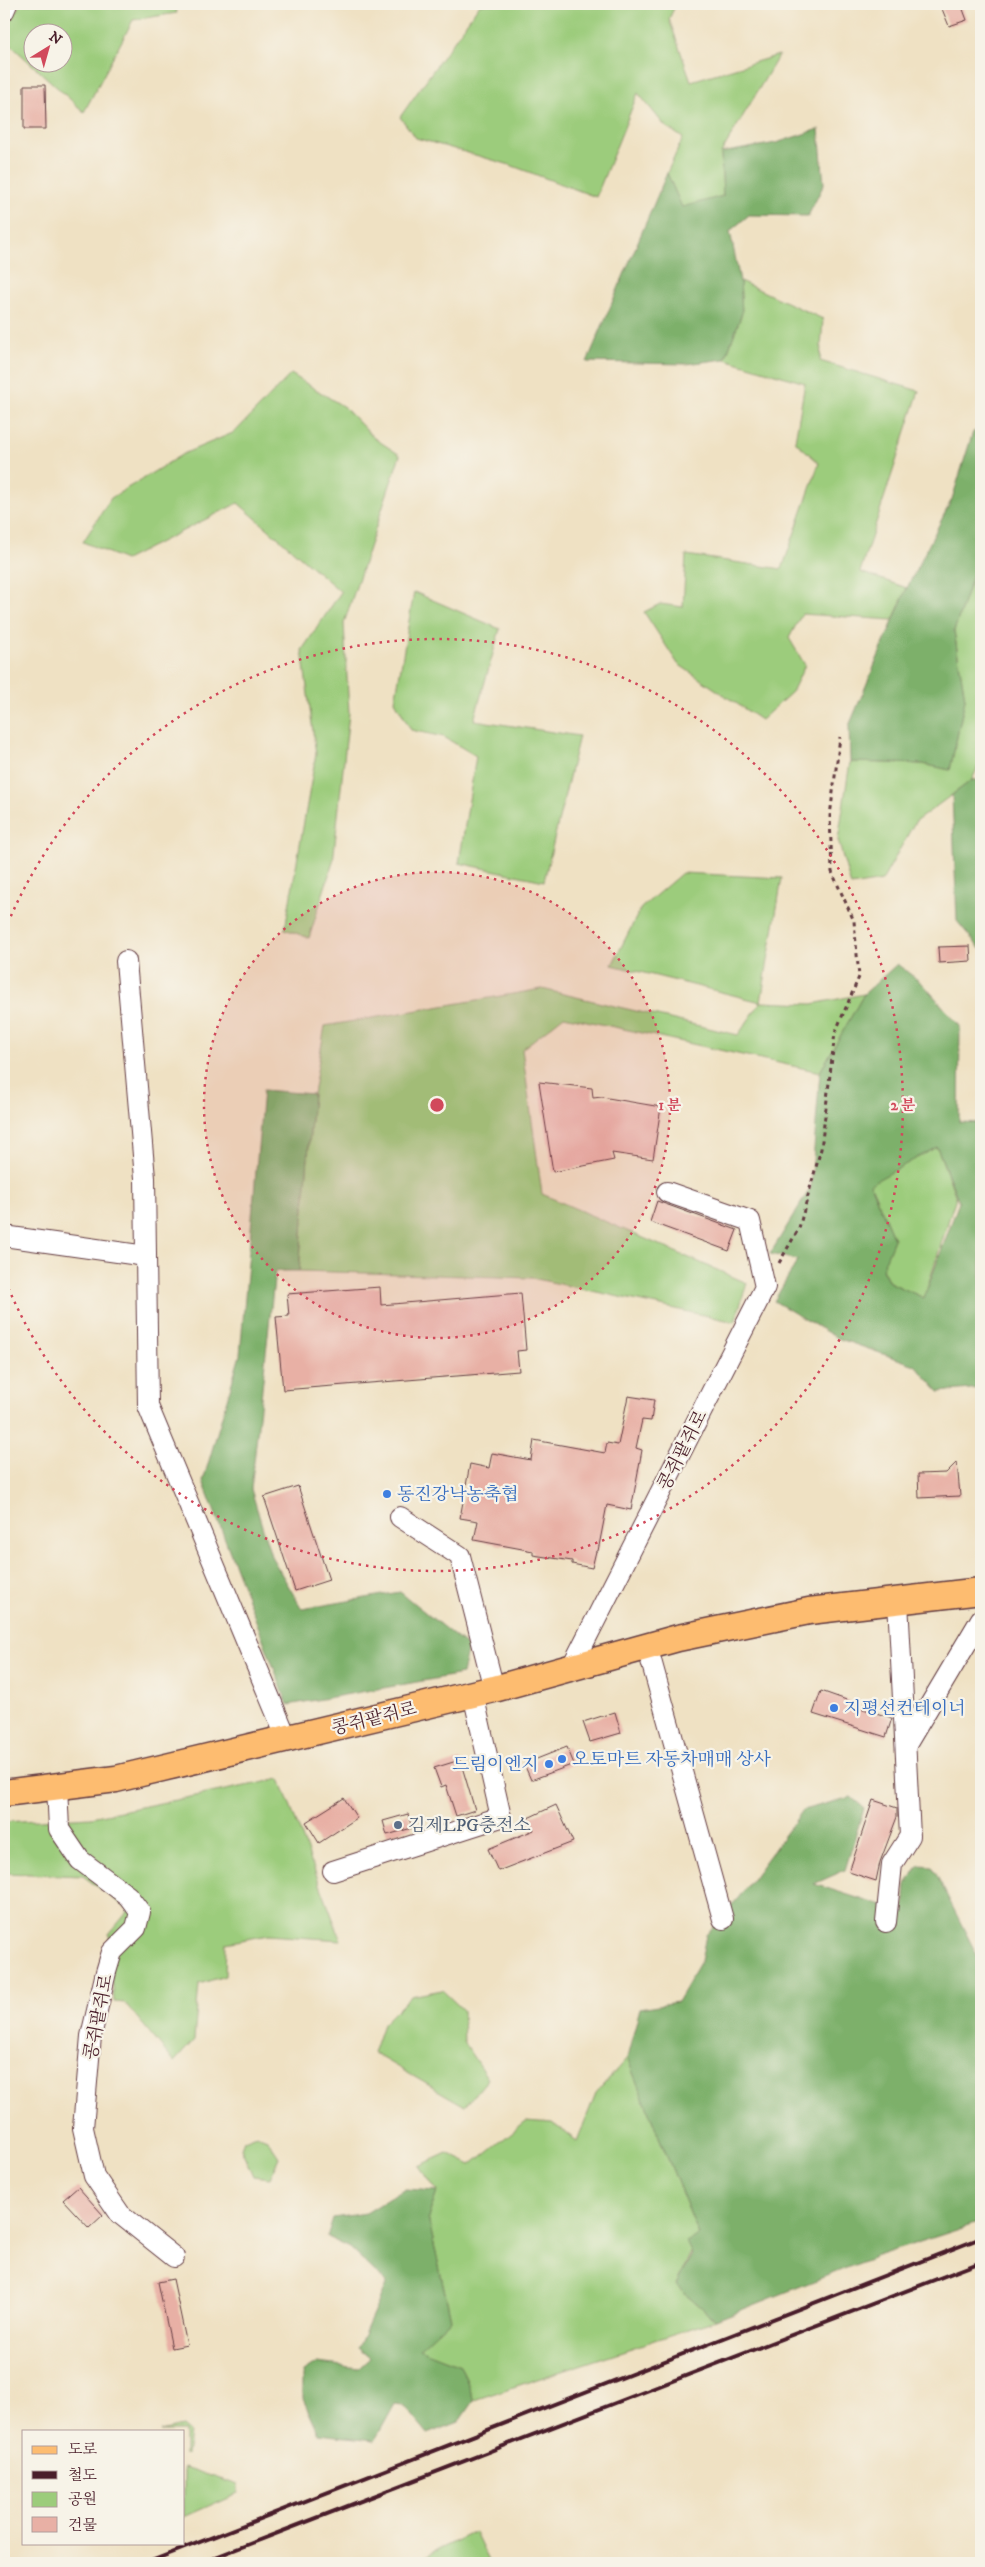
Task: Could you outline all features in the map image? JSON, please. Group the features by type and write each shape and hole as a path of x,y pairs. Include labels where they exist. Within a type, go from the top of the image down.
{"main road":[{"name":"콩쥐팥쥐로","path":"4,1793 116,1779 484,1691 647,1646 809,1611 981,1591"}],"street":[{"path":"4,11 7,4"},
{"path":"126,961 145,1178 148,1406 287,1739"},
{"path":"667,1192 750,1221 765,1287"},
{"path":"4,1236 146,1256"},
{"name":"콩쥐팥쥐로","path":"572,1666 765,1287"},
{"path":"333,1870 501,1817 484,1691 460,1556 400,1517"},
{"path":"886,1922 892,1864 910,1836 898,1601"},
{"path":"906,1746 981,1619"},
{"path":"647,1646 723,1919"},
{"name":"콩쥐팥쥐로","path":"57,1786 59,1829 74,1852 80,1860 128,1896 140,1912 136,1928 112,1952 91,2036 83,2128 94,2176 120,2214 174,2258"}],"path":[{"path":"765,1287 800,1228 821,1149 835,1033 860,977 854,921 832,872 830,816 840,737"}],"green space":[{"path":"20,4 175,4 177,13 133,20 84,112 40,72 72,72 72,22 22,22 22,55 4,39 4,34"},
{"path":"480,4 676,4 669,19 691,81 779,55 721,153 723,196 682,208 667,173 683,138 665,126 638,93 596,197 510,165 416,138 400,117"},
{"path":"819,129 824,184 808,216 749,215 730,231 740,281 742,313 725,359 686,364 587,362 667,173 682,207 723,196 721,153 776,143"},
{"path":"740,281 823,319 820,361 919,391 860,572 907,588 893,620 802,614 789,638 805,665 792,692 761,720 678,664 644,612 660,604 683,607 686,555 782,569 819,463 795,441 805,383 725,359 742,313"},
{"path":"291,374 344,407 374,438 400,455 344,623 349,713 333,862 309,938 285,929 316,754 302,650 341,592 238,503 125,560 83,542 111,498 183,454 235,432"},
{"path":"981,429 981,551 954,631 965,699 950,770 923,764 850,762 849,726 907,588 952,499 973,432"},
{"path":"981,551 981,760 972,780 915,822 882,881 851,886 838,840 850,762 923,764 950,770 965,699 954,631"},
{"path":"414,592 500,629 474,720 579,736 544,881 459,863 476,756 444,737 411,730 395,701"},
{"path":"972,780 981,780 981,950 957,921 952,795"},
{"path":"682,873 782,878 761,1002 612,965 641,908"},
{"path":"897,964 923,984 960,1026 959,1122 981,1123 981,1388 939,1392 915,1365 837,1338 774,1301 798,1260 770,1254 811,1187 820,1072 864,994","holes":["937,1147 959,1202 924,1298 889,1282 882,1269 894,1239 870,1184"]},
{"path":"542,989 738,1035 761,1002 812,1004 864,994 820,1072 564,1016 522,1049 542,1194 747,1283 735,1322 532,1278 299,1271 313,1094 325,1026"},
{"path":"263,1090 313,1094 299,1271 275,1271 251,1489 271,1556 302,1609 400,1592 468,1647 462,1674 288,1705 203,1481 240,1355"},
{"path":"937,1147 956,1197 924,1298 889,1282 882,1268 894,1239 870,1183"},
{"path":"280,1779 341,1940 268,1935 226,1943 225,1976 199,1984 194,2040 174,2062 125,2003 114,2002 109,1934 129,1910 83,1876 4,1873 4,1822 91,1817"},
{"path":"851,1797 864,1808 845,1870 814,1884 904,1913 906,1884 919,1865 932,1866 981,1963 981,2222 874,2257 716,2320 676,2285 692,2254 686,2242 699,2235 627,2058 640,2008 677,2002 701,1961 706,1935 739,1897 803,1810"},
{"path":"442,1990 463,2010 464,2043 488,2079 465,2106 373,2053 383,2024 411,1996"},
{"path":"627,2058 699,2235 676,2285 716,2320 474,2400 460,2365 418,2349 451,2319 428,2218 437,2191 419,2166 447,2153 471,2165 526,2121 552,2123 577,2141 596,2093"},
{"path":"257,2135 267,2139 279,2157 270,2178 253,2176 241,2148 244,2140"},
{"path":"405,2189 437,2191 428,2218 451,2319 419,2349 460,2365 474,2400 459,2422 428,2434 404,2405 395,2404 375,2440 319,2434 303,2399 303,2372 317,2363 359,2368 370,2358 358,2348 387,2283 350,2248 327,2237 333,2218 366,2213"},
{"path":"182,2426 189,2432 186,2455 185,2430 164,2430"},
{"path":"185,2467 238,2485 238,2493 185,2517"},
{"path":"475,2532 490,2563 411,2563"}],"building":[{"path":"940,4 961,4 967,20 949,26"},
{"path":"24,85 45,85 46,129 24,129"},
{"path":"970,946 971,961 939,963 938,947"},
{"path":"539,1082 592,1088 593,1098 602,1097 661,1107 653,1159 612,1153 614,1160 553,1172"},
{"path":"657,1201 737,1230 729,1251 650,1222"},
{"path":"380,1287 381,1305 521,1293 526,1350 517,1351 519,1371 283,1390 276,1317 289,1316 287,1294"},
{"path":"628,1396 654,1400 651,1421 642,1420 636,1448 642,1450 631,1510 607,1505 598,1551 596,1551 592,1568 572,1564 572,1561 533,1555 533,1551 474,1540 478,1521 460,1518 470,1464 489,1468 492,1453 531,1460 534,1440 605,1453 607,1443 618,1445"},
{"path":"957,1462 960,1496 919,1498 918,1474 946,1473"},
{"path":"298,1486 329,1580 295,1591 264,1497"},
{"path":"821,1691 855,1703 854,1706 892,1718 886,1737 813,1714"},
{"path":"615,1712 621,1733 590,1742 583,1722"},
{"path":"567,1747 574,1764 531,1780 524,1764"},
{"path":"460,1760 475,1810 456,1816 446,1785 441,1787 434,1768"},
{"path":"344,1798 357,1818 319,1843 306,1822"},
{"path":"873,1800 897,1808 897,1817 880,1862 876,1881 849,1872"},
{"path":"556,1805 573,1842 498,1871 488,1849 534,1830 528,1818"},
{"path":"408,1814 412,1828 387,1835 383,1821"},
{"path":"78,2187 103,2215 89,2228 63,2200"},
{"path":"173,2279 187,2345 172,2348 158,2282"}],"railway":[{"path":"146,2563 981,2238"},
{"path":"200,2563 981,2262"}],"place":[{"name":"동진강낙농축협","path":"387,1494"},
{"name":"지평선컨테이너","path":"834,1708"},
{"name":"오토마트 자동차매매 상사","path":"562,1759"},
{"name":"드림이엔지","path":"549,1764"},
{"name":"김제LPG충전소","path":"398,1825"}]}
